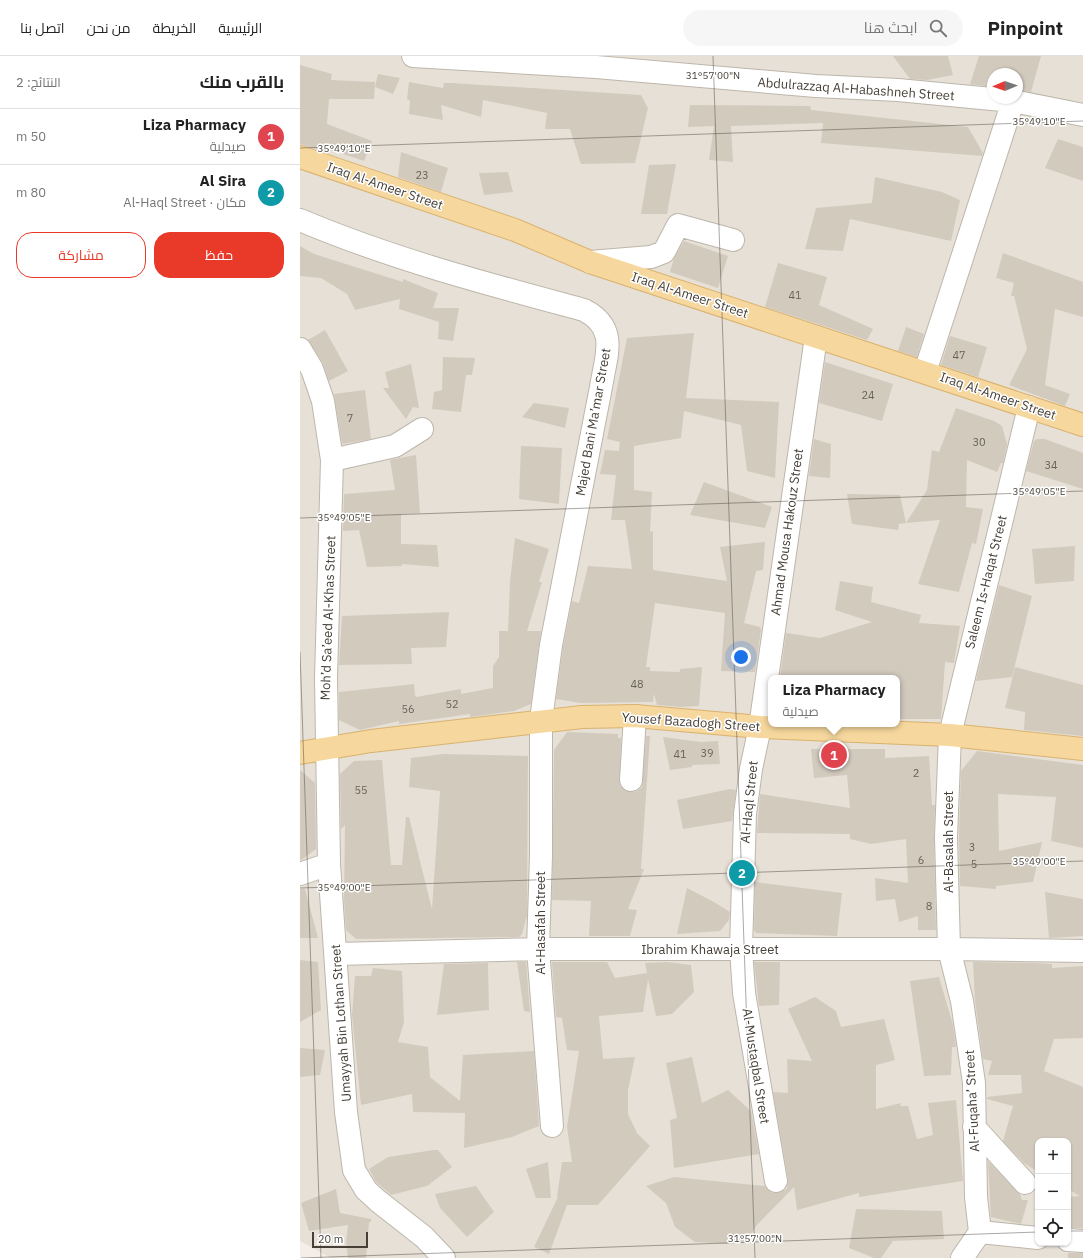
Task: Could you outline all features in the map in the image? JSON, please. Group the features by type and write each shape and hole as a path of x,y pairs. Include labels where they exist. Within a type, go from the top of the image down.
{"main road":[{"name":"Iraq Al-Ameer Street","path":"300,157 515,230 590,262 1083,425"},
{"name":"Yousef Bazadogh Street","path":"300,753 371,741 541,720 582,717 635,716 760,727 950,735 1083,749"}],"street":[{"name":"Abdulrazzaq Al-Habashneh Street","path":"413,56 596,67 816,86 898,90 987,99"},
{"name":"Abdulrazzaq Al-Habashneh Street","path":"1023,103 1083,115"},
{"path":"925,372 1012,104"},
{"name":"Majed Bani Ma’mar Street","path":"300,220 378,250 429,267 584,310 596,317 603,325 607,333 606,357 550,645 541,720"},
{"path":"590,262 651,257 664,252 678,225 732,240"},
{"name":"Ahmad Mousa Hakouz Street","path":"760,727 816,337"},
{"name":"Moh’d Sa’eed Al-Khas Street","path":"300,349 312,369 323,401 332,460 326,678 326,748"},
{"name":"Saleem Is-Haqat Street","path":"950,735 1029,407"},
{"path":"332,460 395,446 422,429"},
{"path":"631,780 635,716"},
{"name":"Al-Hasafah Street","path":"541,720 541,856 538,949 552,1126"},
{"name":"Al-Haql Street","path":"741,949 745,814 751,769 760,727"},
{"name":"Al-Basalah Street","path":"949,949 946,837 950,735"},
{"name":"Umayyah Bin Lothan Street","path":"326,748 329,864 346,1112 354,1170 366,1190 378,1202 424,1237 444,1258"},
{"path":"300,874 329,864"},
{"name":"Ibrahim Khawaja Street","path":"336,954 538,949 949,949 1083,951"},
{"name":"Al-Mustaqbal Street","path":"741,949 744,993 776,1181"},
{"name":"Al-Fuqaha’ Street","path":"949,949 961,994 974,1083 976,1197 980,1232"},
{"path":"974,1127 1025,1183"},
{"path":"962,1258 980,1232 1035,1238"},
{"path":"1071,1240 1083,1241"}],"shaded area":[{"path":"300,56 1083,56 1083,1258 331,1258 300,1241"}],"building":[{"path":"893,56 948,56 953,75 927,80 910,79"},
{"path":"979,56 1041,56 1031,92 1023,90 1023,68 987,68 987,86 970,84"},
{"path":"300,65 332,74 331,80 375,82 374,99 329,99 327,124 372,141 364,161 325,148 325,152 300,144"},
{"path":"378,74 400,78 393,94 375,87"},
{"path":"409,82 443,88 444,83 452,83 641,95 648,108 635,163 581,164 570,129 545,129 547,113 483,100 481,117 441,105 443,120 409,114 410,101 407,99"},
{"path":"690,105 810,106 811,110 968,127 983,153 982,156 821,143 823,123 731,126 733,162 709,160 714,126 688,127"},
{"path":"1058,139 1083,147 1083,181 1045,168"},
{"path":"401,152 448,168 441,192 398,177"},
{"path":"676,164 667,214 641,214 649,165"},
{"path":"508,172 513,192 484,195 479,173"},
{"path":"875,177 942,192 960,200 951,241 850,219 843,251 805,249 816,208 872,203"},
{"path":"684,241 728,256 718,288 670,272 674,258"},
{"path":"300,246 314,254 403,282 403,279 438,293 433,308 459,308 453,341 438,339 439,322 399,309 400,299 355,310 347,294 321,278 300,276"},
{"path":"1003,253 1083,282 1083,317 1055,309 1045,385 1070,394 1065,406 1009,385 1027,349 1014,296 1011,296 1014,283 996,278"},
{"path":"778,263 827,277 819,305 873,329 867,340 765,307"},
{"path":"906,327 924,334 917,357 898,351"},
{"path":"325,330 348,371 329,381 323,363 308,340"},
{"path":"694,333 686,398 779,402 775,478 747,471 741,425 684,411 681,438 634,446 634,490 652,492 650,532 653,531 653,570 727,581 720,547 765,542 763,570 756,571 744,623 760,627 761,630 755,672 721,671 725,613 655,603 646,667 650,667 650,671 680,672 680,669 702,667 699,706 681,707 657,705 654,694 653,702 581,703 556,699 563,647 572,601 579,603 588,566 632,569 625,520 611,520 616,475 600,474 605,450 619,451 620,442 607,439 627,338"},
{"path":"950,336 987,347 978,377 941,365"},
{"path":"443,357 475,358 472,375 466,375 461,412 432,409 434,392 442,390"},
{"path":"825,362 893,384 882,421 819,403"},
{"path":"411,364 419,408 413,407 406,419 383,388 389,388 385,372"},
{"path":"365,390 371,439 342,444 334,394"},
{"path":"534,403 569,408 565,428 522,417"},
{"path":"956,408 994,421 1002,426 1007,444 1003,463 1001,463 997,472 967,460 966,507 983,509 976,544 972,543 959,592 918,584 940,520 906,523 927,490 932,450 939,452"},
{"path":"814,439 831,444 830,478 809,476"},
{"path":"1037,439 1045,439 1083,453 1083,489 1026,471 1034,441"},
{"path":"521,446 562,448 559,504 519,499"},
{"path":"416,455 420,513 401,514 401,544 437,545 439,567 402,564 402,566 367,567 359,530 343,531 344,494 395,490 390,460"},
{"path":"704,482 772,507 765,528 690,515"},
{"path":"847,494 900,495 906,523 899,524 898,530 852,524"},
{"path":"515,538 549,549 539,582 542,582 527,631 541,631 531,704 514,711 470,717 470,714 399,724 399,721 360,730 339,720 339,692 414,684 416,697 461,689 461,694 493,688 493,666 499,657 499,631 508,631 510,582"},
{"path":"1075,546 1074,581 1035,584 1032,549"},
{"path":"840,581 873,587 871,602 921,615 919,623 960,626 954,663 945,662 941,719 900,719 900,675 780,675 786,633 820,638 872,622 835,610"},
{"path":"999,585 1032,596 1012,677 976,681"},
{"path":"449,612 446,647 411,648 412,664 339,665 342,616"},
{"path":"1015,667 1083,685 1083,736 1024,730 1025,712 1005,708"},
{"path":"567,732 618,734 618,738 621,738 620,785 624,790 631,792 637,791 642,787 646,736 650,736 641,869 644,869 628,909 637,910 630,936 589,936 591,901 552,900 554,750"},
{"path":"663,737 701,742 718,741 720,764 692,765 692,767 670,770"},
{"path":"811,749 885,749 885,758 929,756 932,805 935,805 934,837 936,930 918,930 918,916 899,922 895,899 876,901 875,878 908,883 906,839 871,844 850,839 850,834 757,833 760,794 850,808 847,775 814,778"},
{"path":"977,751 1083,765 1083,848 1051,841 1056,797 998,794 999,851 1042,842 1033,882 996,886 996,889 960,886 959,837 961,771"},
{"path":"444,754 528,756 527,915 522,934 519,937 356,939 346,930 344,899 345,825 341,829 340,774 354,761 382,760 391,865 402,865 406,817 409,817 432,909 440,791 409,787 411,758"},
{"path":"300,770 315,783 316,849 300,861"},
{"path":"730,789 736,790 732,821 683,829 677,800"},
{"path":"755,882 842,893 837,936 756,933 754,930"},
{"path":"687,888 730,912 729,920 720,931 677,934"},
{"path":"300,889 305,889 318,938 300,938"},
{"path":"1045,892 1083,899 1083,936 1049,938"},
{"path":"300,960 318,962 321,1010 300,1022"},
{"path":"517,962 526,962 530,1012 524,1011"},
{"path":"552,962 607,962 615,978 647,973 645,963 667,962 691,965 694,992 672,1014 656,1016 648,979 643,1012 599,1016 603,1059 635,1057 628,1090 628,1114 637,1133 650,1146 598,1205 567,1205 549,1254 534,1247 558,1197 562,1162 572,1162 567,1127 579,1051 567,1050 562,1018 556,1017"},
{"path":"754,962 780,962 779,1005 759,1006"},
{"path":"973,962 1052,964 1052,968 1083,966 1083,1038 1054,1039 1044,1071 1083,1087 1083,1228 1071,1228 1071,1197 1080,1196 1071,1191 1071,1138 1035,1138 1035,1170 1024,1163 1003,1141 1013,1106 987,1099 987,1097 1022,1093 1021,1075 988,1075 992,1061 983,1059 975,1001"},
{"path":"488,963 489,1010 437,1015 444,964"},
{"path":"373,968 402,971 404,1022 398,1042 428,1047 430,1077 460,1101 463,1055 534,1051 539,1126 512,1137 464,1148 465,1113 413,1112 412,1094 361,1105 352,1015 355,976 371,976"},
{"path":"939,977 953,1025 956,1047 952,1047 951,1075 924,1076 910,981"},
{"path":"815,997 836,1011 841,1027 884,1019 895,1060 876,1065 876,1109 901,1103 900,1106 908,1106 917,1139 933,1135 928,1103 956,1100 963,1181 859,1197 859,1193 797,1210 794,1187 757,1225 746,1242 733,1244 695,1242 675,1227 666,1203 646,1186 674,1177 765,1186 772,1193 778,1193 787,1189 788,1179 773,1092 788,1093 787,1059 812,1061 788,1009"},
{"path":"300,1048 325,1050 320,1075 300,1077"},
{"path":"692,1057 702,1103 728,1090 751,1111 759,1154 674,1168 670,1120 677,1118 666,1063"},
{"path":"438,1150 452,1167 427,1186 391,1195 376,1182 369,1169 388,1157"},
{"path":"988,1161 1020,1194 1022,1200 1028,1200 1021,1224 991,1217"},
{"path":"548,1162 551,1198 536,1198 526,1169"},
{"path":"476,1186 494,1212 467,1237 440,1208 435,1194"},
{"path":"336,1189 340,1213 371,1219 371,1222 369,1222 366,1258 348,1258 346,1242 348,1225 309,1231 301,1203"},
{"path":"856,1209 942,1211 944,1239 893,1241 881,1258 874,1258 849,1248"},
{"path":"1068,1253 1083,1253 1083,1258 1068,1258"}],"place":[{"name":"Liza Pharmacy","path":"834,755"},
{"name":"Al Sira","path":"742,873"}]}
